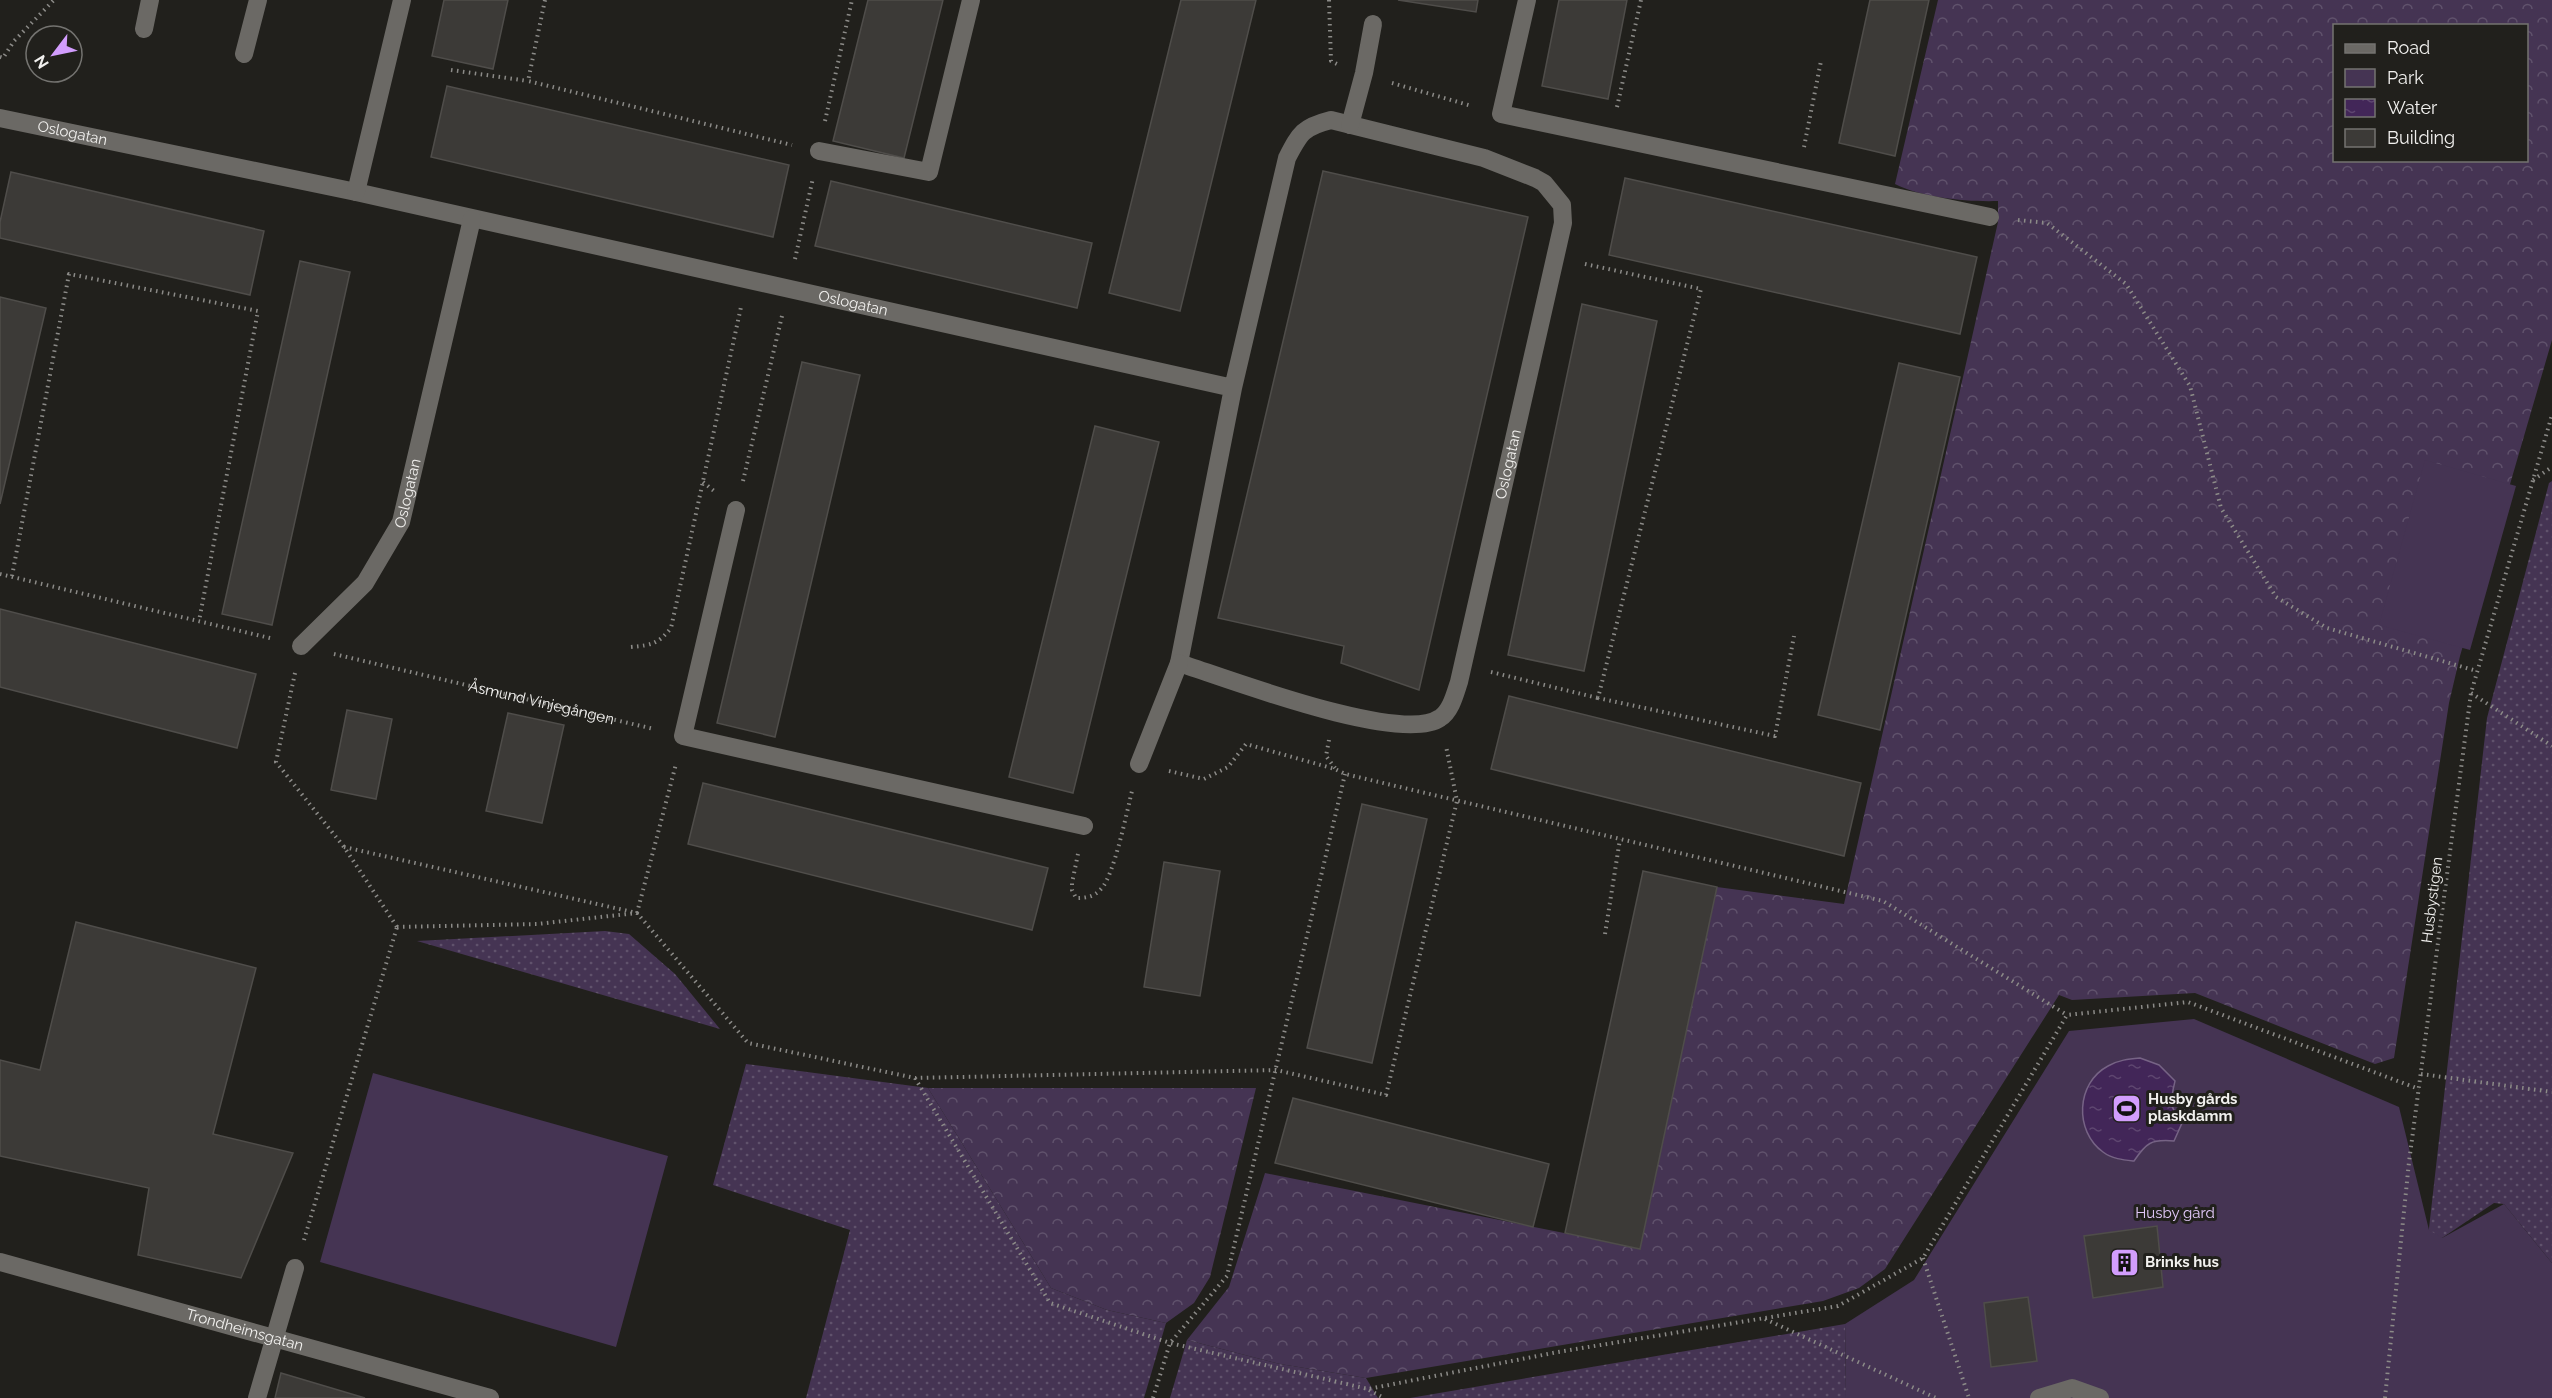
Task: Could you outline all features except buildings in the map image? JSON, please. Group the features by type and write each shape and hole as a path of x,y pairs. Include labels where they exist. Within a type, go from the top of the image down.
{"street":[{"path":"144,29 150,0"},
{"path":"244,54 258,0"},
{"path":"356,192 402,0"},
{"path":"819,151 929,172 971,0"},
{"path":"1527,0 1501,114 1990,217"},
{"path":"1350,125 1364,73 1373,24"},
{"name":"Oslogatan","path":"0,118 356,192 1233,388"},
{"name":"Oslogatan","path":"1138,764 1179,663 1233,388 1287,158 1300,133 1313,124 1331,120 1484,158 1544,183 1562,205 1563,223 1462,665 1453,701 1441,718"},
{"name":"Oslogatan","path":"301,646 365,583 402,522 472,219"},
{"path":"736,510 683,736 1084,826"},
{"path":"1179,663 1335,713 1403,726 1421,725 1441,718"},
{"name":"Trondheimsgatan","path":"0,1262 490,1398"},
{"path":"258,1395 296,1268"},
{"path":"2039,1398 2072,1388 2100,1398"}],"path":[{"path":"0,57 3,58 14,41 54,0"},
{"path":"528,81 545,0"},
{"path":"802,230 852,0"},
{"path":"1610,137 1641,0"},
{"path":"1798,177 1821,61"},
{"path":"451,70 528,81 819,151"},
{"path":"1990,217 2048,223 2126,284 2190,386 2221,508 2276,597 2327,628 2477,671"},
{"path":"1555,257 1701,289 1598,698"},
{"path":"12,576 69,274 258,311 199,621"},
{"path":"631,647 649,646 662,640 670,628 747,280"},
{"path":"736,510 774,351"},
{"name":"Husbystigen","path":"2385,1398 2409,1162 2471,693 2552,415"},
{"path":"2533,481 2552,467"},
{"name":"Åsmund Vinjegången","path":"0,574 683,736"},
{"path":"1462,665 1598,698 1775,736 1794,636"},
{"path":"301,646 276,762 344,847 397,927"},
{"path":"2471,693 2552,746"},
{"path":"344,847 637,914 748,1043 915,1078 1275,1070 1386,1095 1457,801 1441,718"},
{"path":"637,914 683,736"},
{"path":"1138,764 1204,779 1228,767 1246,744 1335,769 1345,774 1883,901 2067,1015 2188,1002 2419,1089"},
{"path":"1154,1398 1170,1343 1227,1276 1345,774"},
{"path":"1605,934 1620,839"},
{"path":"397,927 537,924 637,914"},
{"path":"296,1268 397,927"},
{"path":"1368,1389 1558,1352 1838,1306 1923,1258 2067,1015"},
{"path":"2421,1074 2552,1092"},
{"path":"915,1078 1050,1303 1170,1343 1368,1389 1384,1398"},
{"path":"1923,1258 1969,1398"},
{"path":"1765,1318 1936,1398"}],"green space":[{"path":"1938,0 2552,0 2552,340 2460,656 2449,703 2394,1058 2375,1064 2195,993 2072,1000 2059,995 1885,1269 1859,1288 1823,1301 1366,1378 1280,1364 1187,1340 1229,1287 1265,1173 1639,1248 1717,887 1844,904 1998,222 1998,201 1945,198 1906,189 1895,184"},
{"path":"2425,460 2516,486 2470,650 2379,625"},
{"path":"2552,481 2552,1263 2504,1204 2494,1203 2442,1238 2428,1237 2487,718 2549,483"},
{"path":"605,931 629,934 675,974 720,1029 417,941"},
{"name":"Husby gård","path":"2194,1019 2399,1107 2429,1230 2442,1238 2504,1204 2552,1263 2552,1398 1846,1398 1845,1324 1914,1280 2069,1031"},
{"path":"746,1064 928,1088 1051,1288 1107,1310 1166,1323 1144,1398 806,1398 850,1230 713,1185"},
{"path":"373,1073 668,1156 616,1347 320,1262"},
{"path":"928,1088 1256,1088 1210,1277 1194,1303 1166,1323 1107,1310 1051,1288"},
{"path":"1845,1324 1846,1398 1410,1398"},
{"path":"1187,1340 1280,1364 1366,1378 1378,1398 1170,1398"}],"water":[{"name":"Husby gårds plaskdamm","path":"2140,1058 2159,1065 2175,1081 2172,1104 2182,1123 2174,1141 2154,1142 2146,1146 2134,1161 2118,1159 2103,1152 2087,1132 2083,1120 2085,1095 2097,1074 2108,1066 2128,1059"}],"place":[{"name":"Husby gårds plaskdamm","path":"2127,1108"},
{"name":"Brinks hus","path":"2124,1262"}]}
